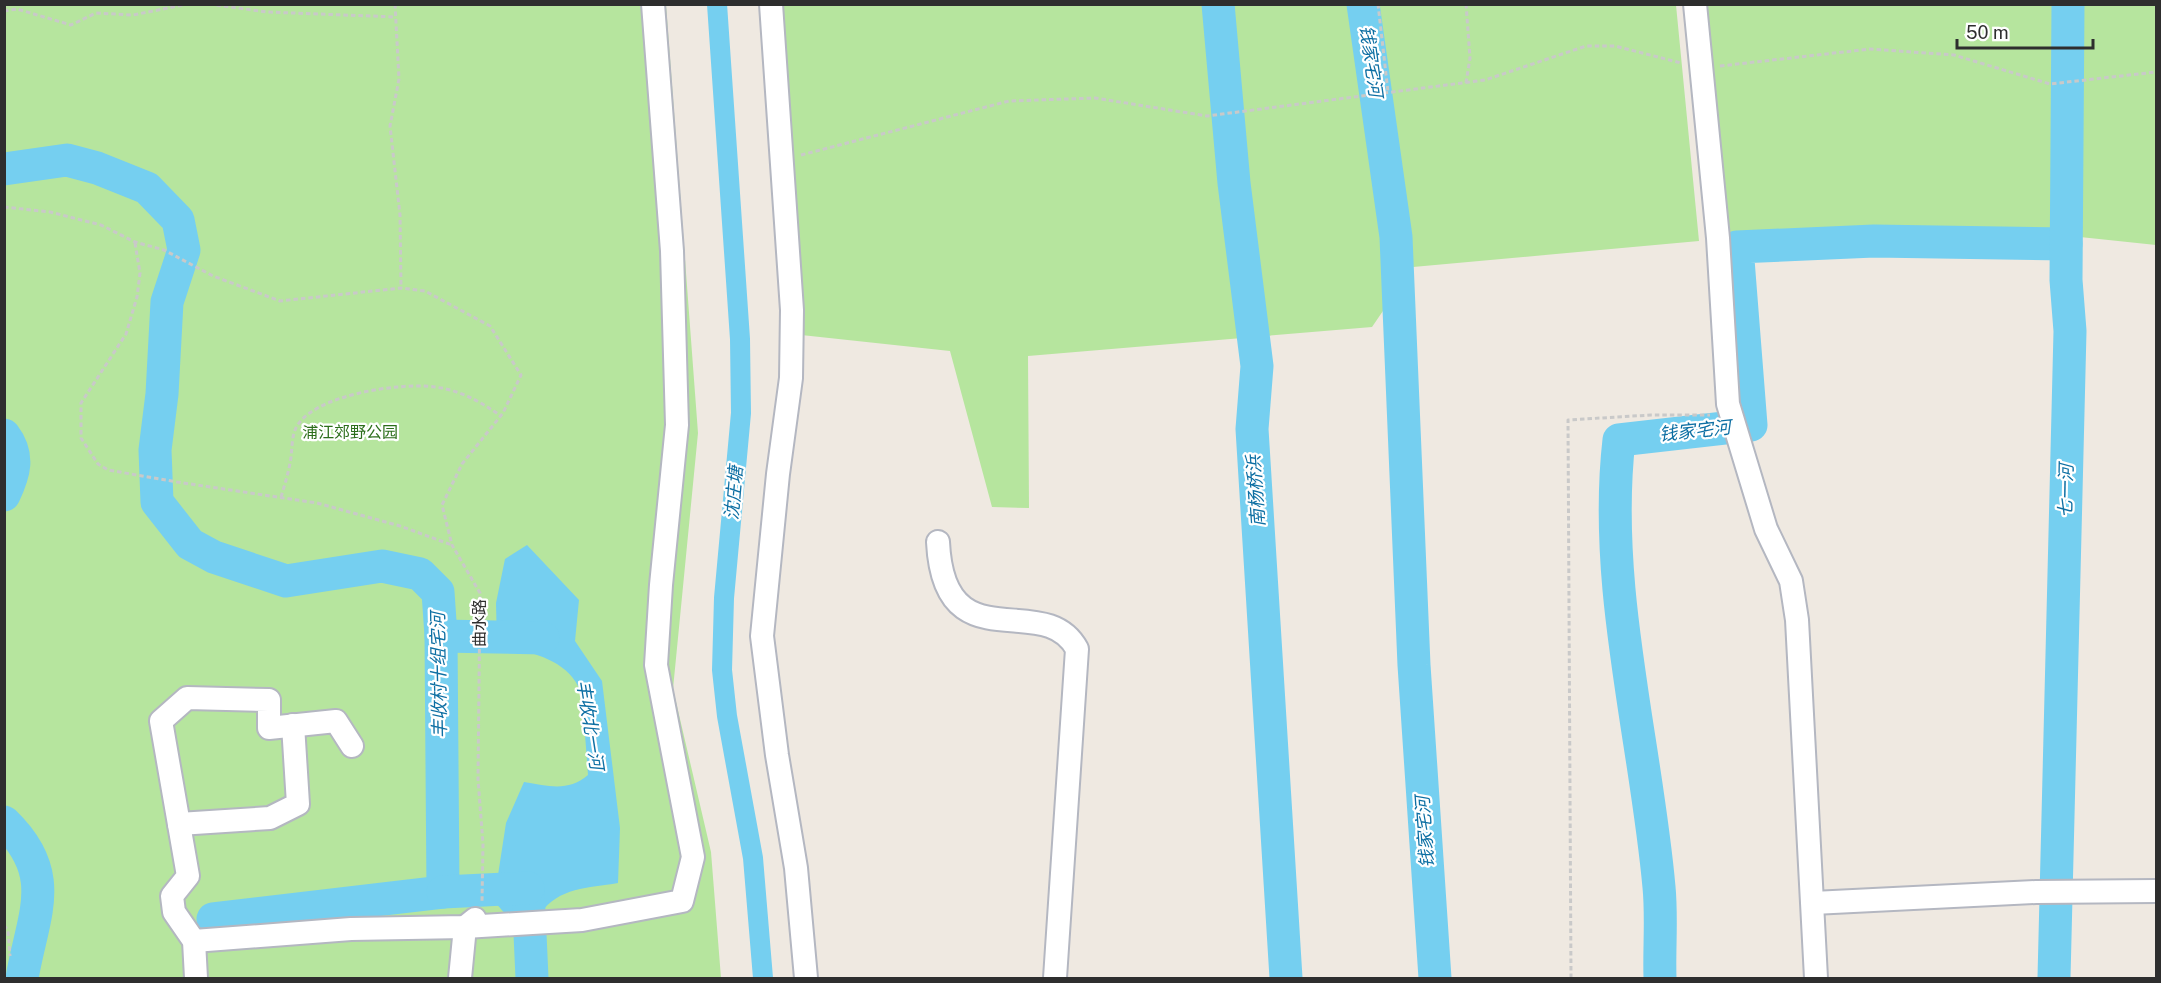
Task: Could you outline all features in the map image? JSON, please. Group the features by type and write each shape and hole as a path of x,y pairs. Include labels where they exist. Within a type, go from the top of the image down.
{"street":[{"path":"194,941 473,920 506,925 582,920 682,901 693,857 656,664 661,585 677,425 672,251 653,4"},
{"path":"771,4 792,310 792,355 762,636 777,755 796,868 806,978"},
{"path":"1695,4 1718,238 1732,424 1766,529 1791,580 1797,620 1816,978"},
{"path":"938,542 939,566 954,598 964,610 980,617 1039,624 1072,639 1077,649 1054,978"},
{"path":"195,978 194,941 174,912 172,896 188,876 160,721 187,698 269,700 269,728 336,721 352,746"},
{"path":"179,824 270,818 298,804 293,725"},
{"path":"1813,903 2036,892 2157,891"},
{"path":"460,978 473,920"}],"path":[{"path":"4,10 17,9 71,25 96,13 133,15 188,4"},
{"path":"209,4 267,12 396,17"},
{"path":"4,207 50,212 101,225 135,243 164,250 213,276 280,301 401,288 400,215 390,126 399,79 395,4"},
{"path":"782,160 1009,101 1095,98 1207,116 1361,98 1388,92 1378,4"},
{"path":"1466,4 1470,58 1466,83"},
{"path":"2050,84 2157,72"},
{"path":"135,243 140,273 138,297 126,334 81,403 81,438 98,464 108,470 353,511 452,545"},
{"name":"曲水路","path":"401,288 425,291 490,326 521,375 501,416 462,464 442,506 452,545 480,593 478,778 483,844 473,920"},
{"path":"281,498 295,429 307,413 322,405 364,392 433,386 455,391 482,402 501,416"},
{"path":"1571,978 1568,420 1651,415 1732,424"},
{"path":"4,925 8,932 9,956"}],"green space":[{"name":"浦江郊野公园","path":"5,5 666,5 698,433 673,689 711,852 721,978 5,978"},
{"path":"774,5 1676,5 1699,241 1413,267 1372,327 1028,356 1029,508 992,507 950,351 792,334"},
{"path":"1704,5 2057,5 2057,234 1728,238"},
{"path":"2083,5 2156,5 2156,245 2080,237"}],"water":[{"path":"527,545 579,600 575,641 602,681 620,828 618,883 575,890 556,898 540,914 507,916 494,901 506,823 524,782 566,786 588,775 582,702 578,686 572,676 554,662 543,657 497,646 496,603 505,559"}],"waterway":[{"name":"沈庄塘","path":"717,4 740,339 741,413 724,598 722,670 727,716 753,858 763,978"},
{"name":"南杨桥浜","path":"1218,4 1234,183 1257,366 1252,429 1286,978"},
{"name":"钱家宅河","path":"1363,4 1396,237 1414,665 1435,978"},
{"name":"七一河","path":"2054,978 2070,331 2066,280 2068,4"},
{"name":"丰收村十组宅河","path":"4,169 67,160 97,168 147,188 178,220 184,250 167,302 162,394 155,450 157,502 190,544 214,557 286,581 382,566 420,574 438,592 441,636 443,892 213,919"},
{"name":"钱家宅河","path":"1660,978 1659,887 1628,664 1616,551 1615,495 1619,440 1751,425 1737,247 1874,241 2066,244"},
{"path":"4,435 14,458 13,472 4,495"},
{"name":"丰收北一河","path":"441,636 543,638"},
{"path":"4,822 21,841 32,860 37,878 36,914 22,978"},
{"path":"443,892 528,888"},
{"name":"丰收北一河","path":"528,890 532,978"}]}
